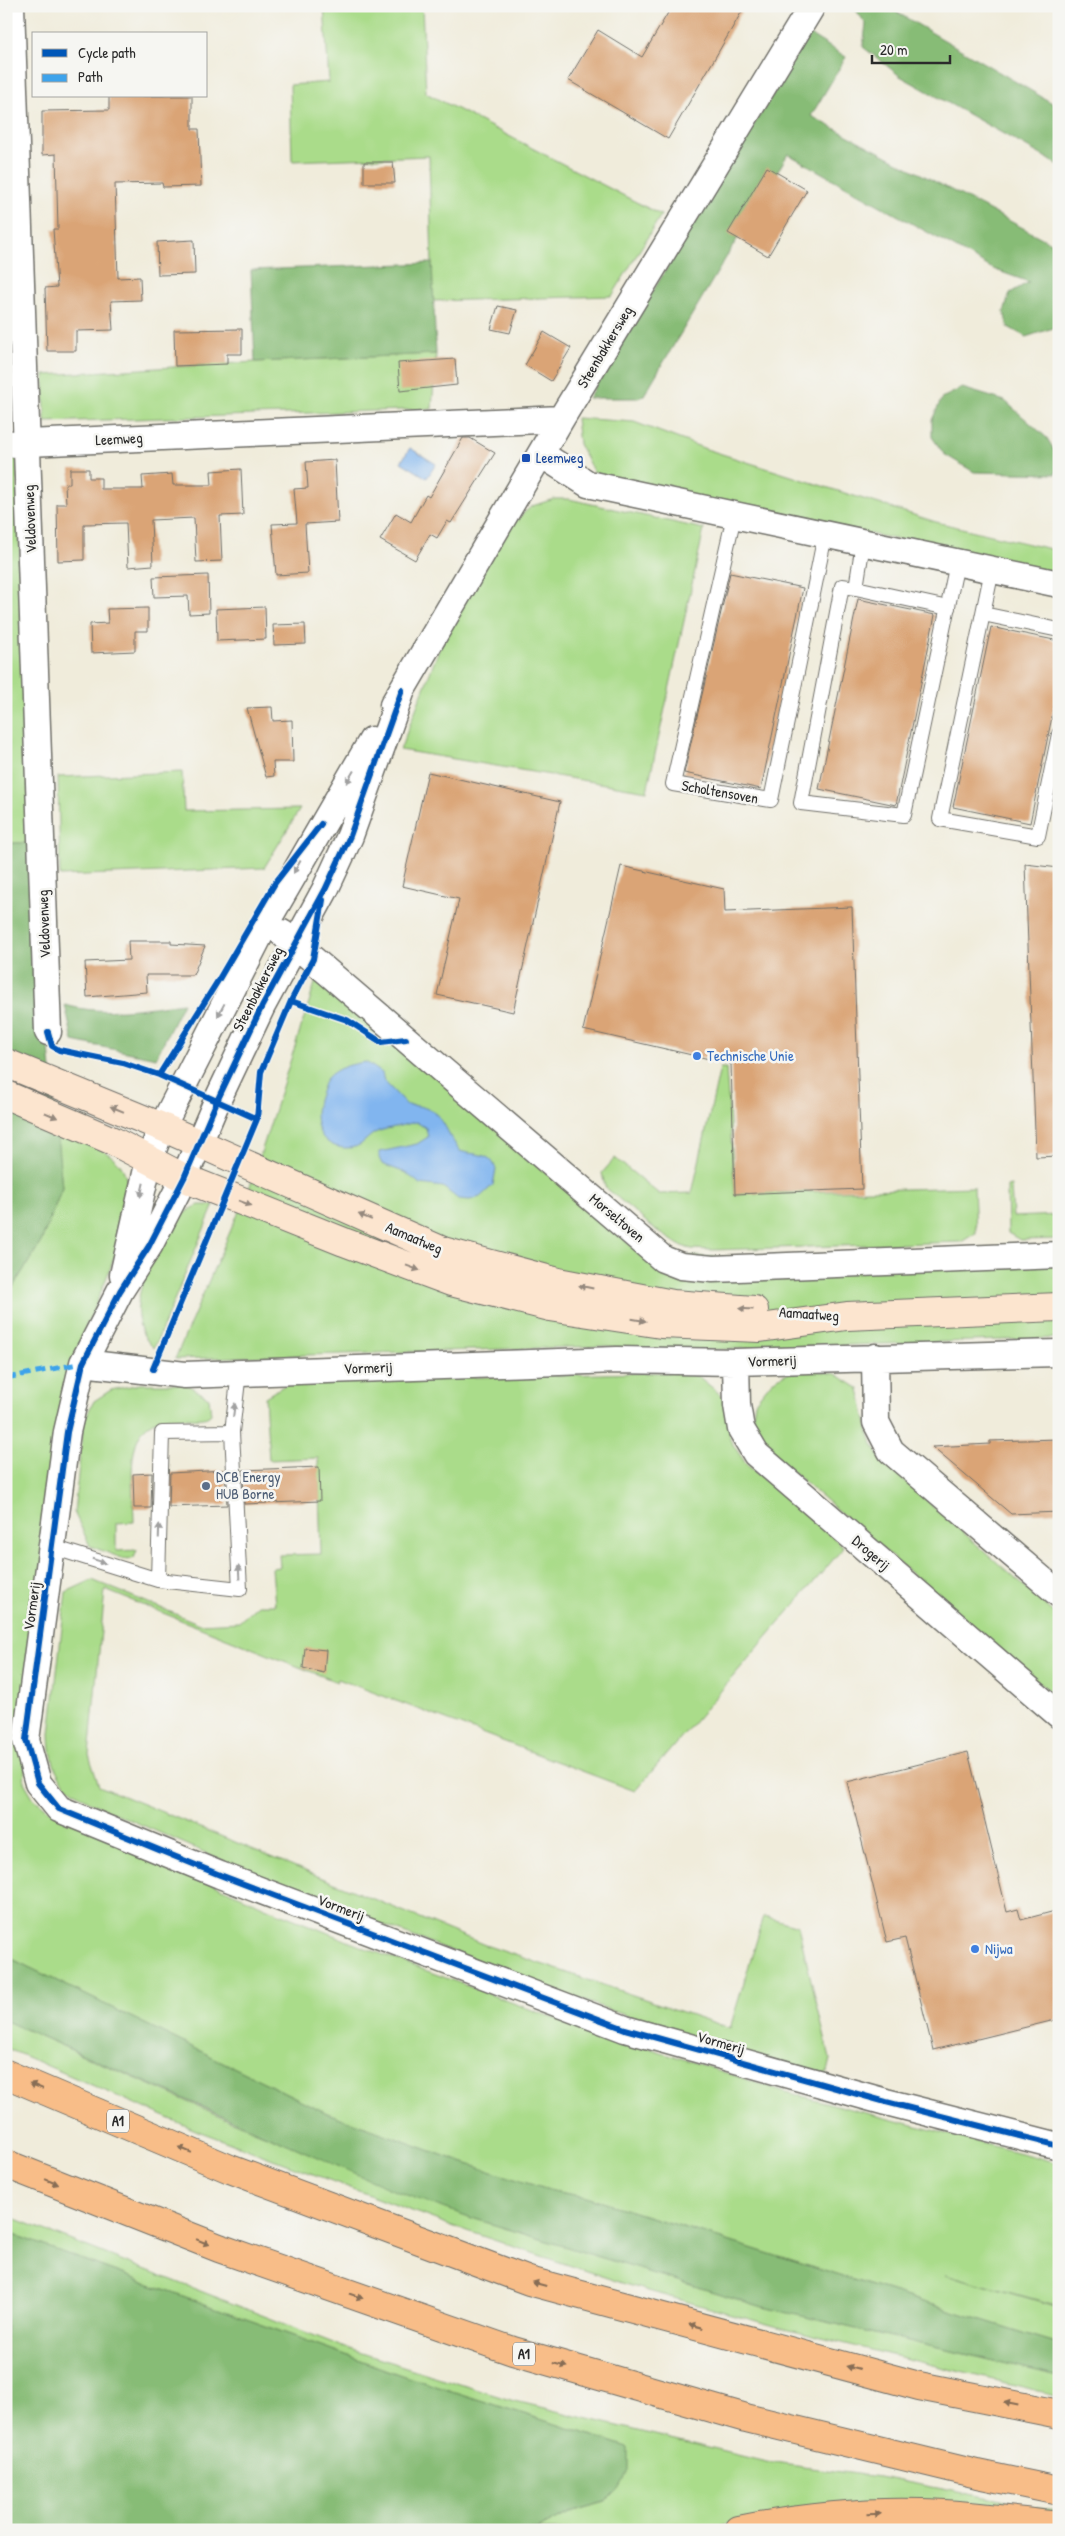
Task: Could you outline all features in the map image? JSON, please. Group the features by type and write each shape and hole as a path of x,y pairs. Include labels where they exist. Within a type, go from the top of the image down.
{"highway":[{"name":"A1","path":"6,2074 230,2169 529,2281 919,2386 1059,2414"},
{"name":"A1","path":"6,2164 219,2248 513,2351 746,2418 977,2474 1059,2491"},
{"path":"739,2530 822,2517 903,2513 967,2516 1059,2526"}],"main road":[{"name":"Aamaatweg","path":"6,1063 162,1127 443,1251 558,1282 673,1304 847,1316"},
{"name":"Aamaatweg","path":"6,1095 113,1141 184,1178 451,1282 550,1307 661,1324 760,1328 847,1316 1059,1307"}],"street":[{"name":"Veldovenweg","path":"11,6 17,443 48,1032"},
{"name":"Steenbakkersweg","path":"120,1290 149,1160 162,1127 267,921 321,824 561,419 812,6"},
{"name":"Leemweg","path":"17,443 561,419"},
{"path":"541,454 588,484 1059,584"},
{"name":"Steenbakkersweg","path":"120,1290 149,1246 184,1178 200,1144 216,1100 295,944 325,890 350,836 402,690"},
{"name":"Morseltoven","path":"267,921 662,1259 681,1266 713,1269 1059,1255"},
{"path":"83,1363 120,1290"},
{"name":"Vormerij","path":"1059,1353 736,1362 617,1360 185,1374 83,1363 68,1432 26,1740 38,1783 59,1809 220,1875 626,2029 886,2102 1059,2146"},
{"path":"875,1357 876,1422 890,1451 1059,1594"},
{"name":"Drogerij","path":"736,1362 741,1429 756,1454 1059,1715"}],"lane":[{"name":"Scholtensoven","path":"734,516 673,784 771,800 825,534"},
{"path":"856,588 863,543"},
{"path":"948,608 842,586 801,802 904,815 948,608 957,563"},
{"path":"992,570 940,819 1038,836 1059,734"},
{"path":"982,614 1059,630"},
{"path":"52,1546 158,1580 240,1589 232,1432 239,1372"},
{"path":"158,1580 162,1433 232,1432"}],"green space":[{"path":"324,6 422,6 426,93 661,215 612,296 433,301 429,156 292,161 290,85 329,82"},
{"path":"853,6 886,6 1059,107 1059,165 900,76 863,47 866,24"},
{"path":"809,34 846,57 811,116 1059,247 1059,324 1053,328 1026,337 1008,327 1004,312 1010,293 1029,282 993,269 788,154 644,395 638,398 588,398"},
{"path":"432,263 436,354 255,362 251,270"},
{"path":"436,354 432,409 45,422 44,375 255,362"},
{"path":"962,388 1005,401 1047,438 1059,459 1056,474 974,472 944,454 932,437 932,420 942,398"},
{"path":"576,418 634,422 706,449 936,522 1059,551 1059,573 611,480 593,471 579,444"},
{"path":"6,450 16,450 30,843 6,843"},
{"path":"554,499 569,499 704,529 647,791 400,750 447,629 511,524 532,506"},
{"path":"182,772 184,811 300,809 264,868 60,876 58,777"},
{"path":"6,843 30,843 62,1188 41,1242 6,1298"},
{"path":"318,974 642,1255 1059,1265 1059,1338 674,1351 606,1346 175,1359 252,1181"},
{"path":"183,1003 156,1058 73,1041 65,1005 109,1011"},
{"path":"720,1068 726,1068 735,1194 974,1187 976,1233 961,1242 712,1250 691,1249 679,1245 656,1230 605,1187 602,1173 615,1158 659,1194 692,1193"},
{"path":"56,1131 96,1147 117,1161 126,1178 128,1201 115,1256 71,1366 62,1401 56,1437 24,1782 34,1799 50,1811 272,1910 360,1946 540,2013 786,2092 1059,2163 1059,2306 945,2274 1059,2307 1059,2344 586,2197 552,2191 458,2161 327,2113 6,1956 6,1298 41,1242 62,1188"},
{"path":"1011,1186 1013,1217 1059,1215 1059,1239 1020,1240 1008,1233 1007,1187"},
{"path":"199,1205 214,1205 154,1348 144,1336 139,1324 139,1296 143,1282 155,1255 172,1225 181,1215"},
{"path":"813,1370 836,1374 859,1389 870,1438 881,1460 1059,1617 1059,1700 759,1443 752,1420 755,1402 772,1381 787,1373"},
{"path":"678,1372 698,1376 727,1400 730,1440 746,1464 844,1547 635,1791 338,1679 337,1682 105,1590 89,1755 99,1786 485,1945 730,2028 764,1916 798,1926 830,2059 826,2076 696,2040 576,1998 295,1892 94,1804 73,1791 60,1777 53,1759 50,1734 66,1592 92,1580 200,1624 239,1622 258,1605 275,1605 272,1568 280,1567 279,1555 321,1554 318,1458 269,1460 265,1397 290,1382"},
{"path":"140,1384 186,1384 209,1398 211,1414 201,1418 166,1418 158,1420 147,1426 139,1436 132,1464 134,1522 116,1523 116,1551 137,1550 134,1558 127,1560 90,1546 74,1512 84,1420 94,1401 111,1390"},
{"path":"6,1956 327,2113 458,2161 552,2191 586,2197 1059,2344 1059,2376 763,2307 472,2218 395,2191 6,2021"},
{"path":"6,2021 229,2120 472,2218 763,2307 1059,2376 1059,2396 789,2330 634,2287 452,2226 198,2131 6,2048"},
{"path":"6,2215 346,2348 507,2399 766,2462 879,2477 1059,2511 1059,2514 732,2522 707,2530 537,2530 573,2511 606,2502 628,2447 401,2375 6,2232"},
{"path":"6,2232 401,2375 628,2447 628,2472 619,2488 605,2502 573,2511 537,2530 6,2530"}],"water":[{"path":"410,448 436,464 427,478 401,462"},
{"path":"366,1062 382,1073 384,1081 407,1105 429,1109 436,1114 460,1151 481,1155 490,1159 496,1169 493,1185 480,1197 470,1200 458,1199 443,1187 420,1184 406,1173 382,1164 379,1158 380,1152 417,1144 428,1137 426,1128 416,1122 374,1133 360,1144 351,1148 335,1146 327,1142 318,1128 316,1119 318,1101 325,1081 331,1074 340,1069"}],"building":[{"path":"672,6 745,6 668,139 568,80 598,30 642,57"},
{"path":"109,98 192,98 192,129 199,129 201,186 163,187 162,183 115,184 118,278 140,277 141,300 111,301 113,330 76,331 76,351 47,351 45,288 57,287 53,229 58,229 56,154 42,155 42,111 109,110"},
{"path":"364,162 393,162 395,183 364,183"},
{"path":"767,167 807,190 768,256 728,233"},
{"path":"194,240 195,274 158,275 157,242"},
{"path":"498,306 517,310 510,333 491,329"},
{"path":"242,329 242,354 227,354 227,364 175,366 174,330"},
{"path":"544,332 571,348 551,381 525,365"},
{"path":"455,359 457,385 400,391 398,363"},
{"path":"463,438 470,438 495,453 451,523 447,521 437,538 430,534 415,560 380,540 396,513 411,522 426,495 429,497"},
{"path":"335,460 338,522 305,524 308,573 276,575 272,524 297,523 294,489 308,488 306,462"},
{"path":"70,469 89,469 89,478 101,478 101,489 143,489 142,476 172,474 173,485 212,485 211,471 241,469 243,515 220,516 222,561 196,562 194,518 151,520 153,565 128,567 126,523 84,524 84,560 58,561 57,504 66,504 65,484 70,484"},
{"path":"730,573 803,588 761,789 684,773"},
{"path":"208,575 209,613 189,614 188,596 154,597 153,577"},
{"path":"858,599 935,615 896,805 819,789"},
{"path":"265,607 266,639 217,641 216,609"},
{"path":"148,608 148,631 135,631 135,651 91,653 90,624 108,623 107,609"},
{"path":"305,624 306,644 274,645 273,625"},
{"path":"991,627 1059,641 1059,683 1030,823 953,807"},
{"path":"272,707 273,721 292,720 293,762 273,762 274,776 266,777 247,708"},
{"path":"428,772 560,802 513,1012 437,995 459,899 402,886"},
{"path":"1025,864 1059,868 1059,1156 1036,1157"},
{"path":"621,866 724,889 725,912 852,907 862,1189 735,1194 731,1064 583,1030"},
{"path":"128,941 171,941 171,944 205,946 193,975 146,975 147,992 87,997 85,962 129,960"},
{"path":"1059,1439 1059,1512 1011,1514 932,1447 990,1444 990,1441"},
{"path":"319,1467 320,1501 244,1504 243,1470"},
{"path":"225,1470 227,1505 169,1507 170,1473"},
{"path":"152,1473 151,1508 134,1508 133,1474"},
{"path":"305,1648 326,1650 324,1673 303,1668"},
{"path":"968,1752 1007,1912 1018,1909 1021,1920 1059,1910 1059,2019 933,2050 905,1938 887,1942 847,1782"}],"marked path":[{"path":"6,1378 83,1363"}],"cycle path":[{"path":"402,690 350,836 325,890 262,1006 217,1101 184,1178 149,1246 120,1291 83,1363 67,1432 26,1740 38,1783 59,1809 220,1875 625,2029 886,2102 1059,2146"},
{"path":"159,1075 219,979 275,883 321,824"},
{"path":"153,1369 257,1119 261,1072 291,1001 313,959 323,900"},
{"path":"291,1001 347,1020 381,1042 406,1039"},
{"path":"48,1032 52,1046 59,1050 123,1063 159,1075 257,1119"}],"place":[{"name":"Leemweg","path":"526,458"},
{"name":"Technische Unie","path":"697,1056"},
{"name":"DCB Energy HUB Borne","path":"206,1486"},
{"name":"Nijwa","path":"975,1949"}]}
